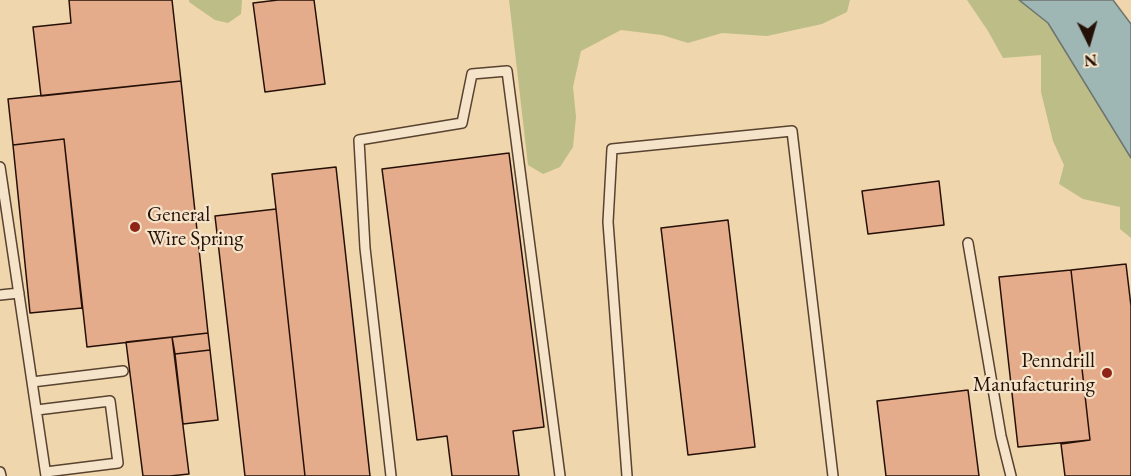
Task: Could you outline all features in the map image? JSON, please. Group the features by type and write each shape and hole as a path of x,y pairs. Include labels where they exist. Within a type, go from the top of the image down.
{"lane":[{"path":"391,476 365,248 359,140 462,123 472,74 507,71 560,476"},
{"path":"627,476 608,222 612,149 792,131 833,476"},
{"path":"0,167 46,474 118,463 110,401 37,410"},
{"path":"968,243 1001,436 1011,476"},
{"path":"0,295 19,293"},
{"path":"32,382 123,371"}],"green space":[{"path":"189,0 242,0 241,14 228,23 215,20"},
{"path":"509,0 850,0 847,12 822,24 767,36 722,33 688,43 662,35 621,30 581,51 573,87 576,117 573,147 560,167 543,174 528,165"},
{"path":"967,0 1027,0 1053,20 1131,141 1131,238 1120,229 1120,207 1083,199 1059,184 1064,165 1053,141 1041,92 1041,55 1003,58"}],"water":[{"path":"1019,0 1113,0 1131,24 1131,158 1048,23"}],"building":[{"path":"69,0 172,0 181,81 41,96 33,27 71,23"},
{"path":"314,0 325,84 265,92 253,3"},
{"name":"General Wire Spring","path":"181,81 208,333 87,347 64,139 13,145 8,99"},
{"path":"64,139 82,308 30,313 13,145"},
{"path":"509,153 544,427 513,431 519,476 452,476 447,436 417,440 382,169"},
{"path":"336,167 370,476 305,476 272,174"},
{"path":"939,181 944,225 868,234 862,191"},
{"path":"276,209 305,476 245,476 215,216"},
{"path":"728,220 755,447 688,455 661,228"},
{"name":"Penndrill Manufacturing","path":"1126,264 1131,306 1131,476 1065,476 1061,444 1090,440 1071,270"},
{"path":"1071,270 1090,440 1018,447 999,277"},
{"path":"208,333 210,350 175,354 172,337"},
{"path":"172,337 189,474 143,476 126,342"},
{"path":"210,350 218,420 183,424 175,354"},
{"path":"968,390 979,476 886,476 877,401"}],"place":[{"name":"General Wire Spring","path":"135,227"},
{"name":"Penndrill Manufacturing","path":"1107,373"}]}
